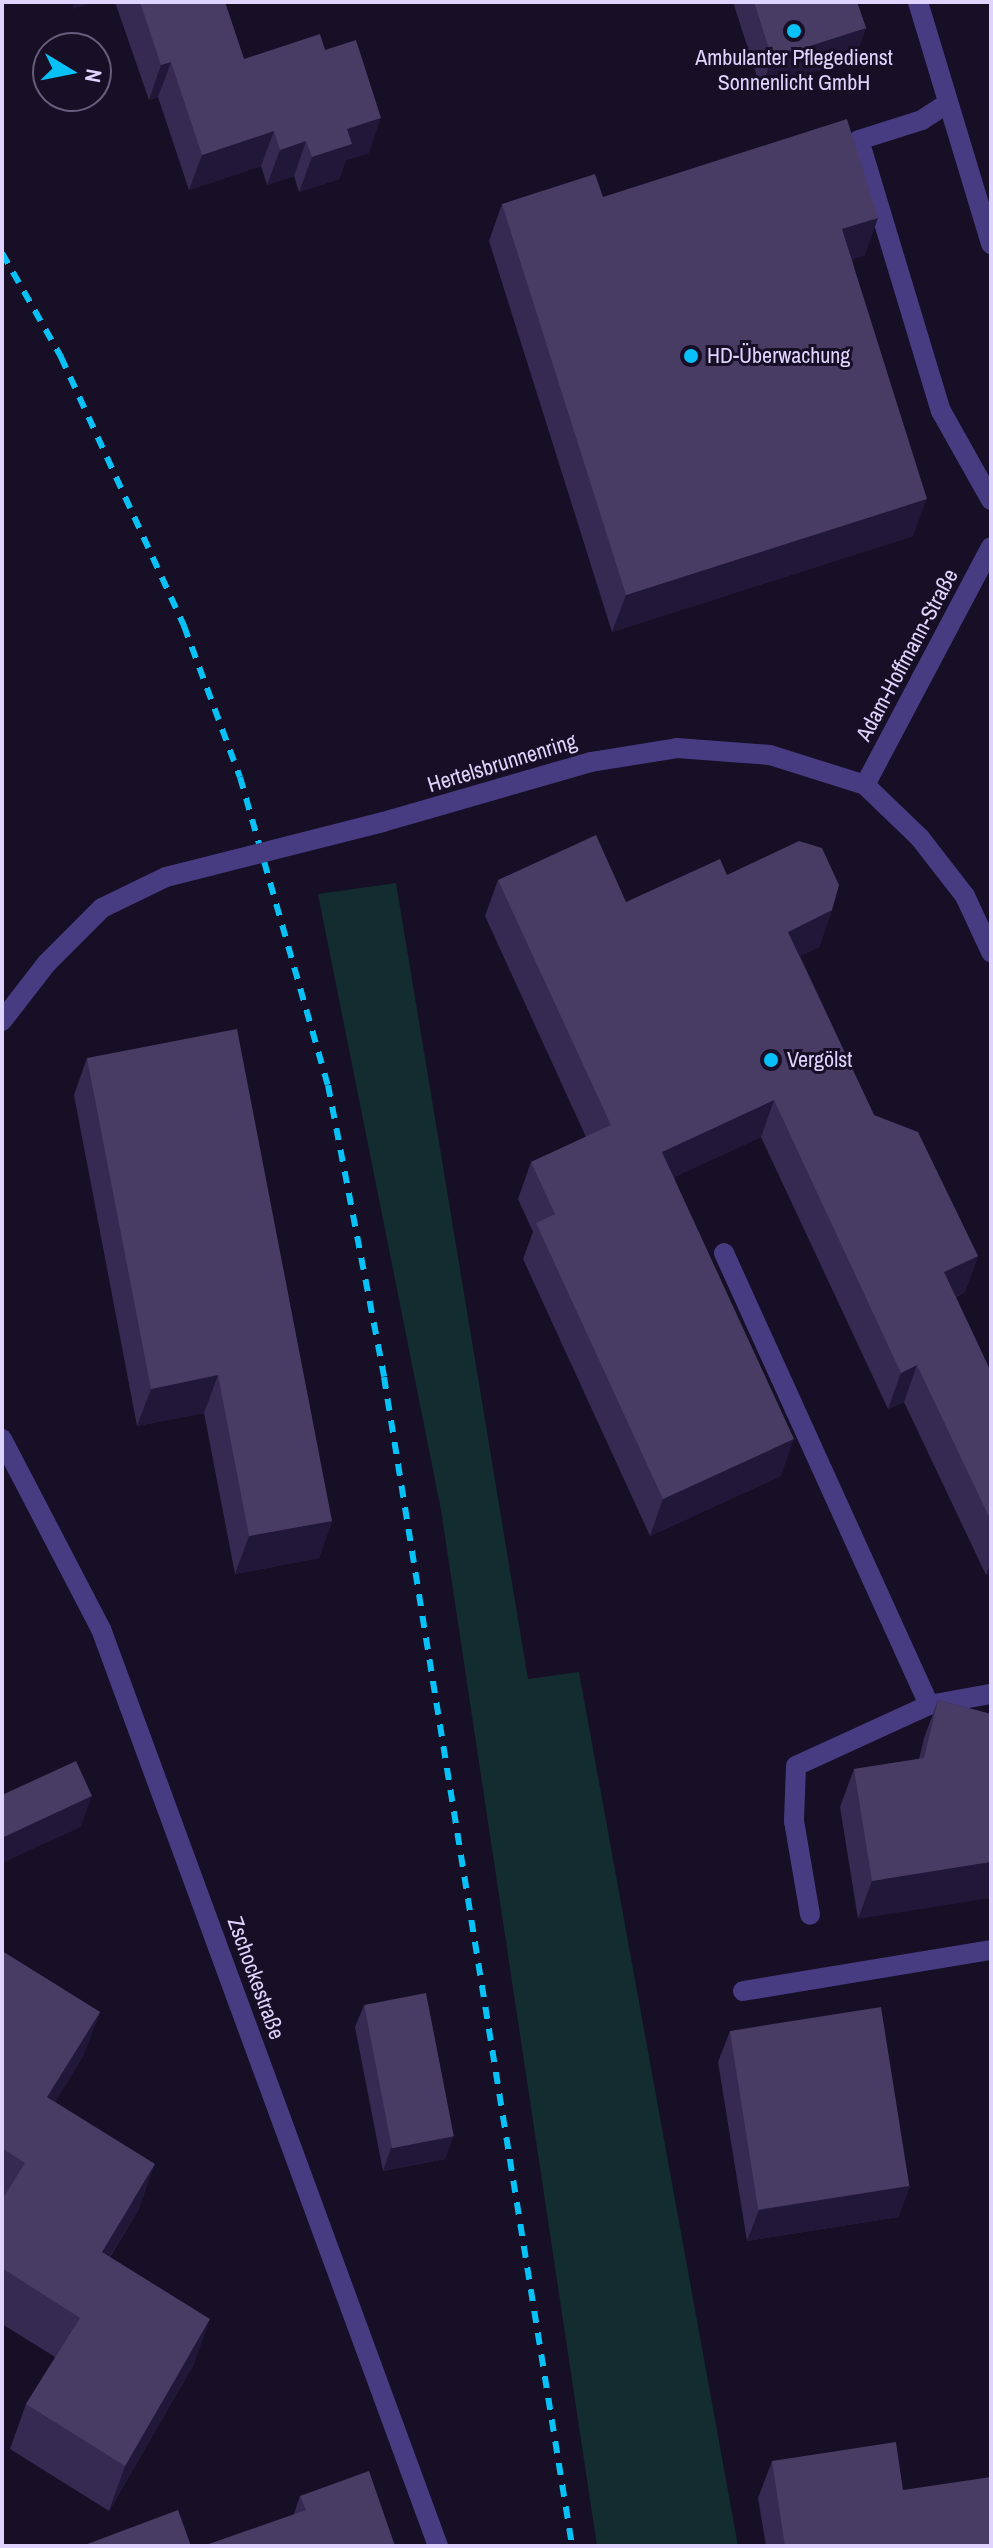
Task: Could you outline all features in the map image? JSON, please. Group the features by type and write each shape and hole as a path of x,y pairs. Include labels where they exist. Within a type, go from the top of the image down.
{"street":[{"path":"918,2 991,244"},
{"path":"948,103 922,120 859,140 941,411 991,500"},
{"name":"Adam-Hoffmann-Straße","path":"865,785 991,547"},
{"name":"Hertelsbrunnenring","path":"2,1021 46,964 102,908 166,877 383,822 591,762 677,748 770,755 865,785 920,838 965,896 991,952"},
{"path":"724,1253 929,1705"},
{"name":"Zschockestraße","path":"2,1439 101,1629 438,2546"},
{"path":"810,1915 794,1821 796,1766 929,1705 991,1694"},
{"path":"743,1991 991,1950"}],"green space":[{"path":"396,883 528,1679 579,1672 738,2546 597,2546 441,1510 318,894"}],"building":[{"path":"140,2 225,2 244,59 320,34 325,50 356,40 381,118 347,129 352,144 312,157 306,141 280,150 274,131 202,155 171,62 161,65"},
{"path":"754,2 857,2 866,28 772,58"},
{"name":"HD-Überwachung","path":"847,119 878,218 842,229 927,499 626,595 502,204 595,174 603,197"},
{"path":"596,835 626,902 720,859 727,875 799,841 822,848 839,885 832,910 788,932 874,1115 918,1132 978,1256 944,1272 991,1372 991,1521 917,1365 901,1373 774,1100 662,1152 794,1439 663,1499 536,1223 555,1214 531,1162 611,1125 498,880"},
{"path":"237,1029 332,1521 249,1536 218,1375 151,1389 87,1058"},
{"path":"938,1700 991,1714 991,1862 872,1881 854,1769 924,1758"},
{"path":"76,1761 92,1796 2,1838 2,1795"},
{"path":"2,1951 100,2012 47,2097 155,2164 102,2252 210,2319 125,2466 26,2404 80,2318 2,2268 2,2200 25,2163 2,2148"},
{"path":"426,1993 454,2136 392,2148 364,2005"},
{"path":"881,2007 909,2186 758,2210 730,2031"},
{"path":"896,2442 903,2490 991,2477 991,2546 785,2546 772,2461"},
{"path":"369,2471 395,2546 203,2546 306,2510 300,2496"},
{"path":"178,2510 191,2546 82,2546"}],"railway":[{"path":"2,253 61,357 184,626 240,777 328,1085 384,1377 572,2546"}],"place":[{"name":"Ambulanter Pflegedienst Sonnenlicht GmbH","path":"794,31"},
{"name":"HD-Überwachung","path":"691,356"},
{"name":"Vergölst","path":"771,1060"}]}
